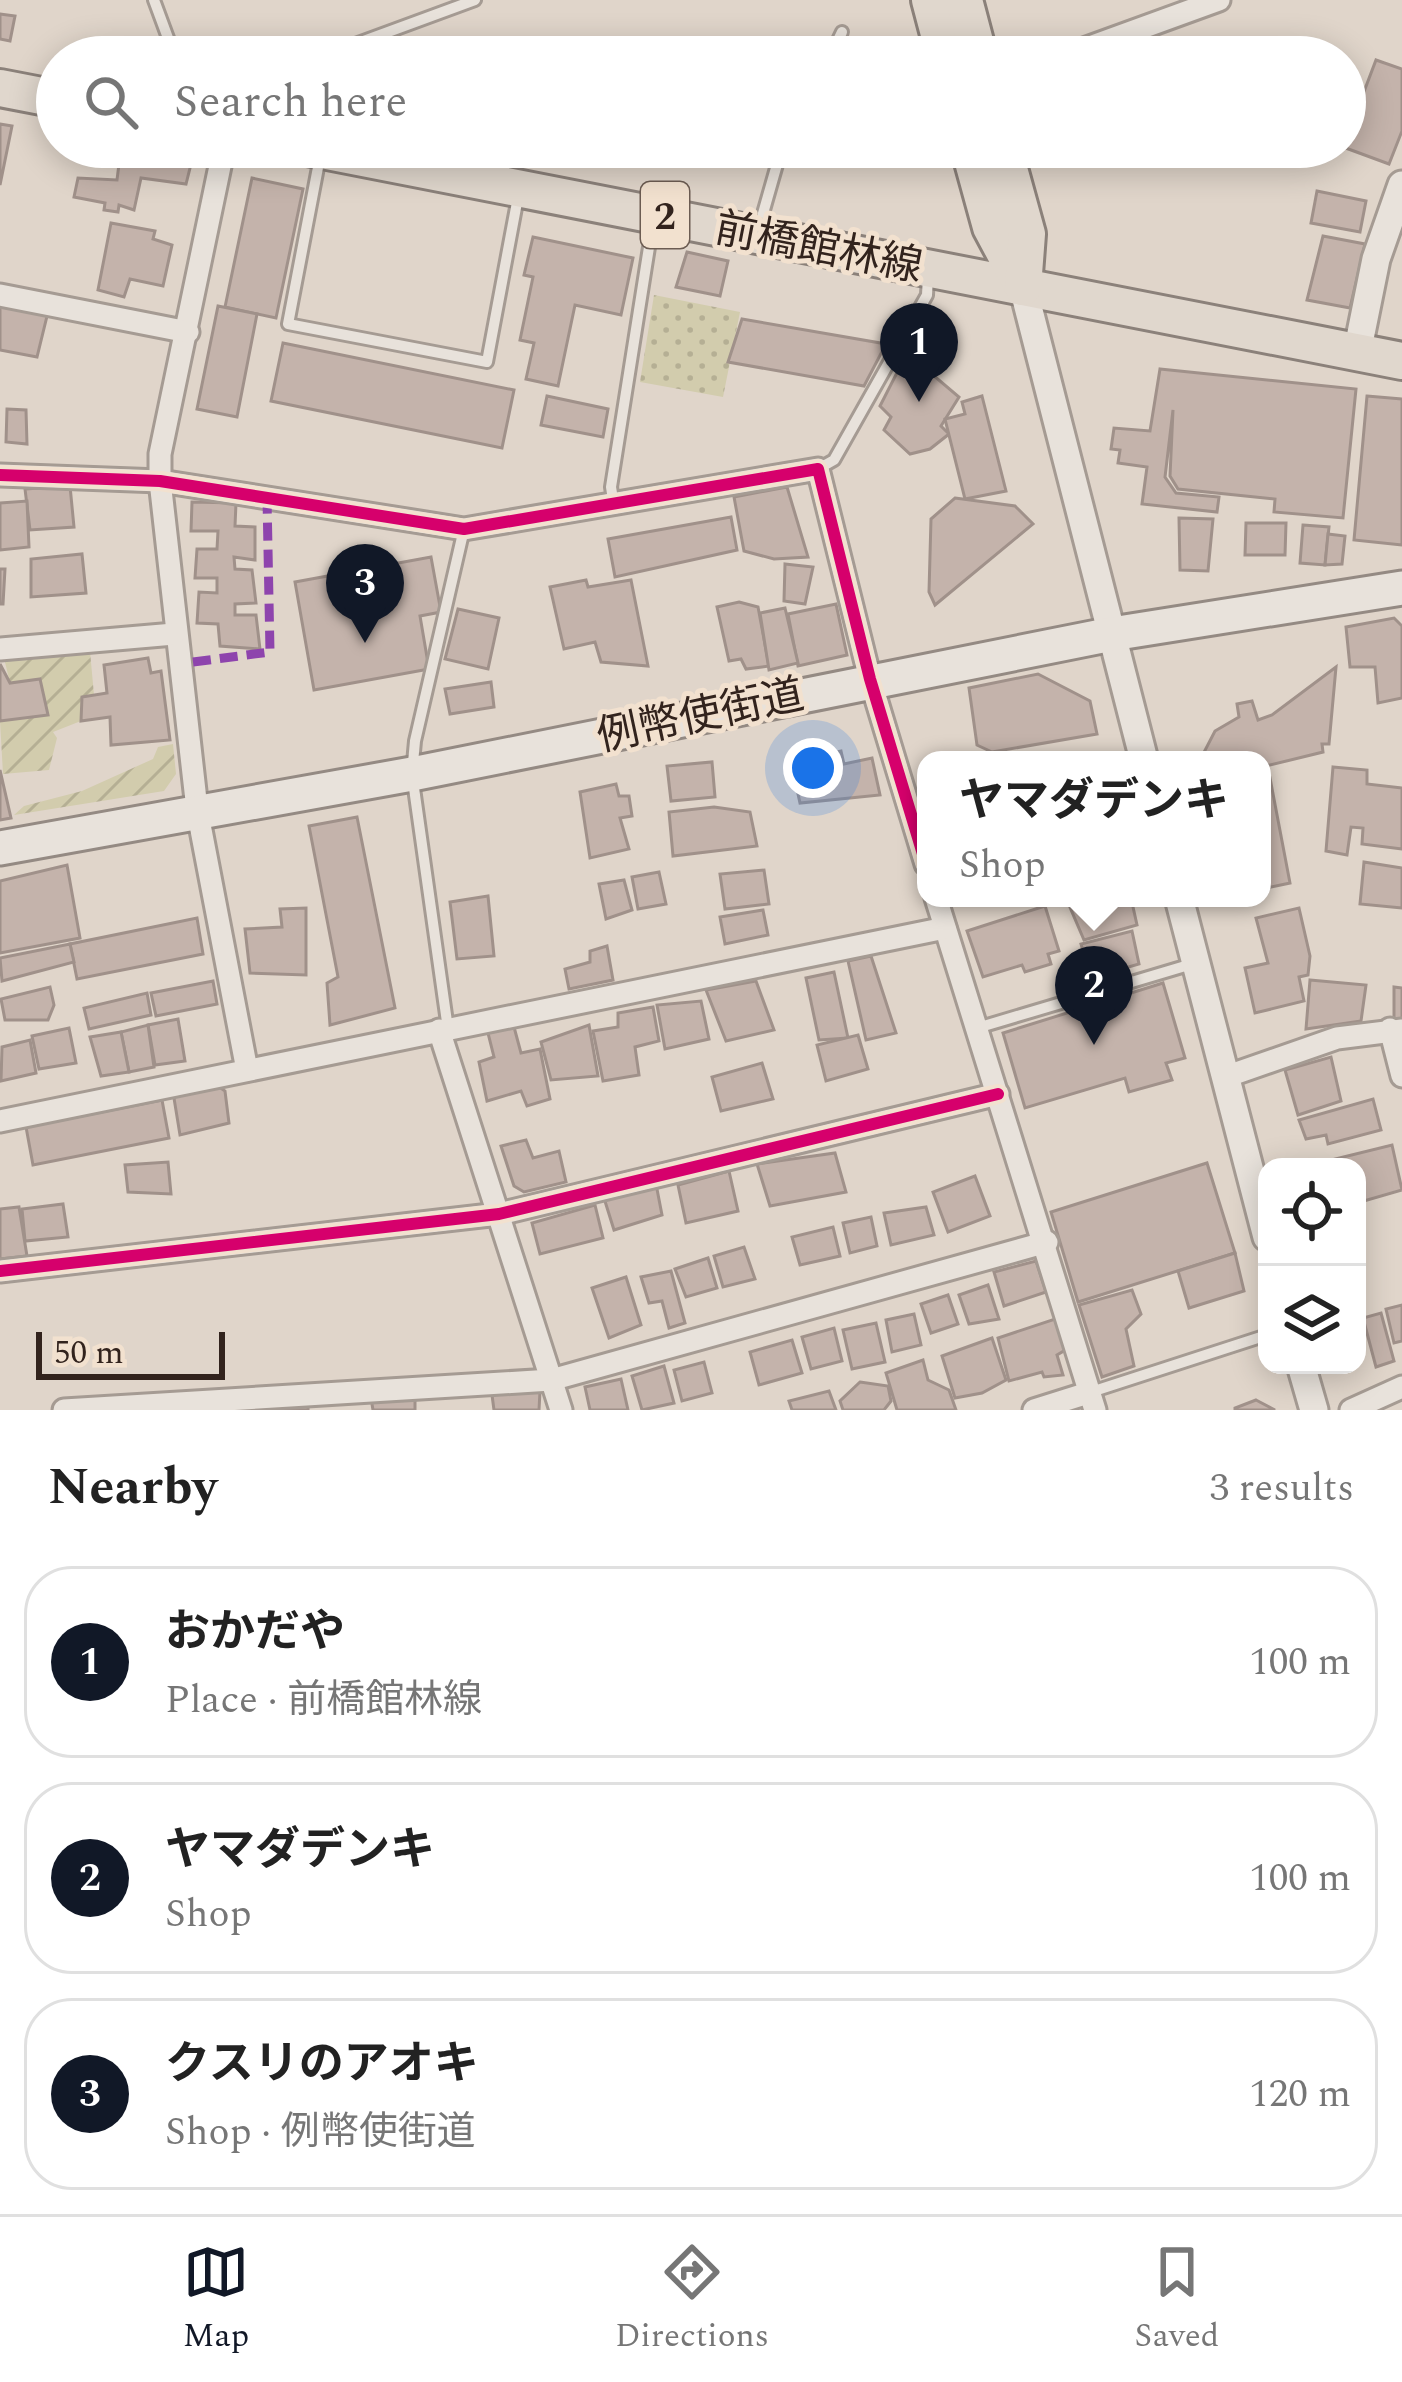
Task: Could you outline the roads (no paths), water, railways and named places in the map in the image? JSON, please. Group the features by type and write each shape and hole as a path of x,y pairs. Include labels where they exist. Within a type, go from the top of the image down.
{"main road":[{"path":"930,0 939,36"},
{"path":"964,0 973,36"},
{"path":"0,88 36,95"},
{"name":"前橋館林線","path":"417,168 1402,362"},
{"path":"975,168 991,227 1023,287"},
{"path":"1010,168 1027,234 1023,287"},
{"name":"例幣使街道","path":"0,848 412,774 870,679 1402,587"}],"street":[{"path":"1120,36 1219,0"},
{"path":"220,168 160,454 160,481 197,809 247,1070"},
{"path":"1357,353 1376,259 1402,185"},
{"path":"1023,287 1142,751"},
{"path":"0,295 188,332"},
{"path":"0,475 160,481 464,529 818,469 870,679 917,834"},
{"path":"0,649 174,634"},
{"path":"939,907 1047,1242 1092,1401 1034,1410"},
{"path":"1181,907 1258,1203"},
{"path":"0,1121 945,928"},
{"path":"1225,1078 1337,1038 1396,1029 1402,1076"},
{"path":"444,1030 561,1410"},
{"path":"0,1271 499,1214 998,1094"},
{"path":"64,1410 550,1380 1047,1242"},
{"path":"1304,1374 1314,1410"},
{"path":"1351,1410 1402,1387"}],"lane":[{"path":"154,0 167,36"},
{"path":"377,36 475,0"},
{"path":"840,36 842,32"},
{"path":"311,168 288,324 487,362 520,188"},
{"path":"757,235 776,168"},
{"path":"614,506 611,487 655,213"},
{"path":"818,469 834,460 927,295 928,267"},
{"path":"444,1030 412,774 415,740 464,529"},
{"path":"977,1028 1196,963"},
{"path":"1092,1401 1258,1338"}],"place":[{"name":"おかだや","path":"919,402"},
{"name":"クスリのアオキ","path":"365,643"},
{"name":"ヤマダデンキ","path":"1094,1045"}]}
